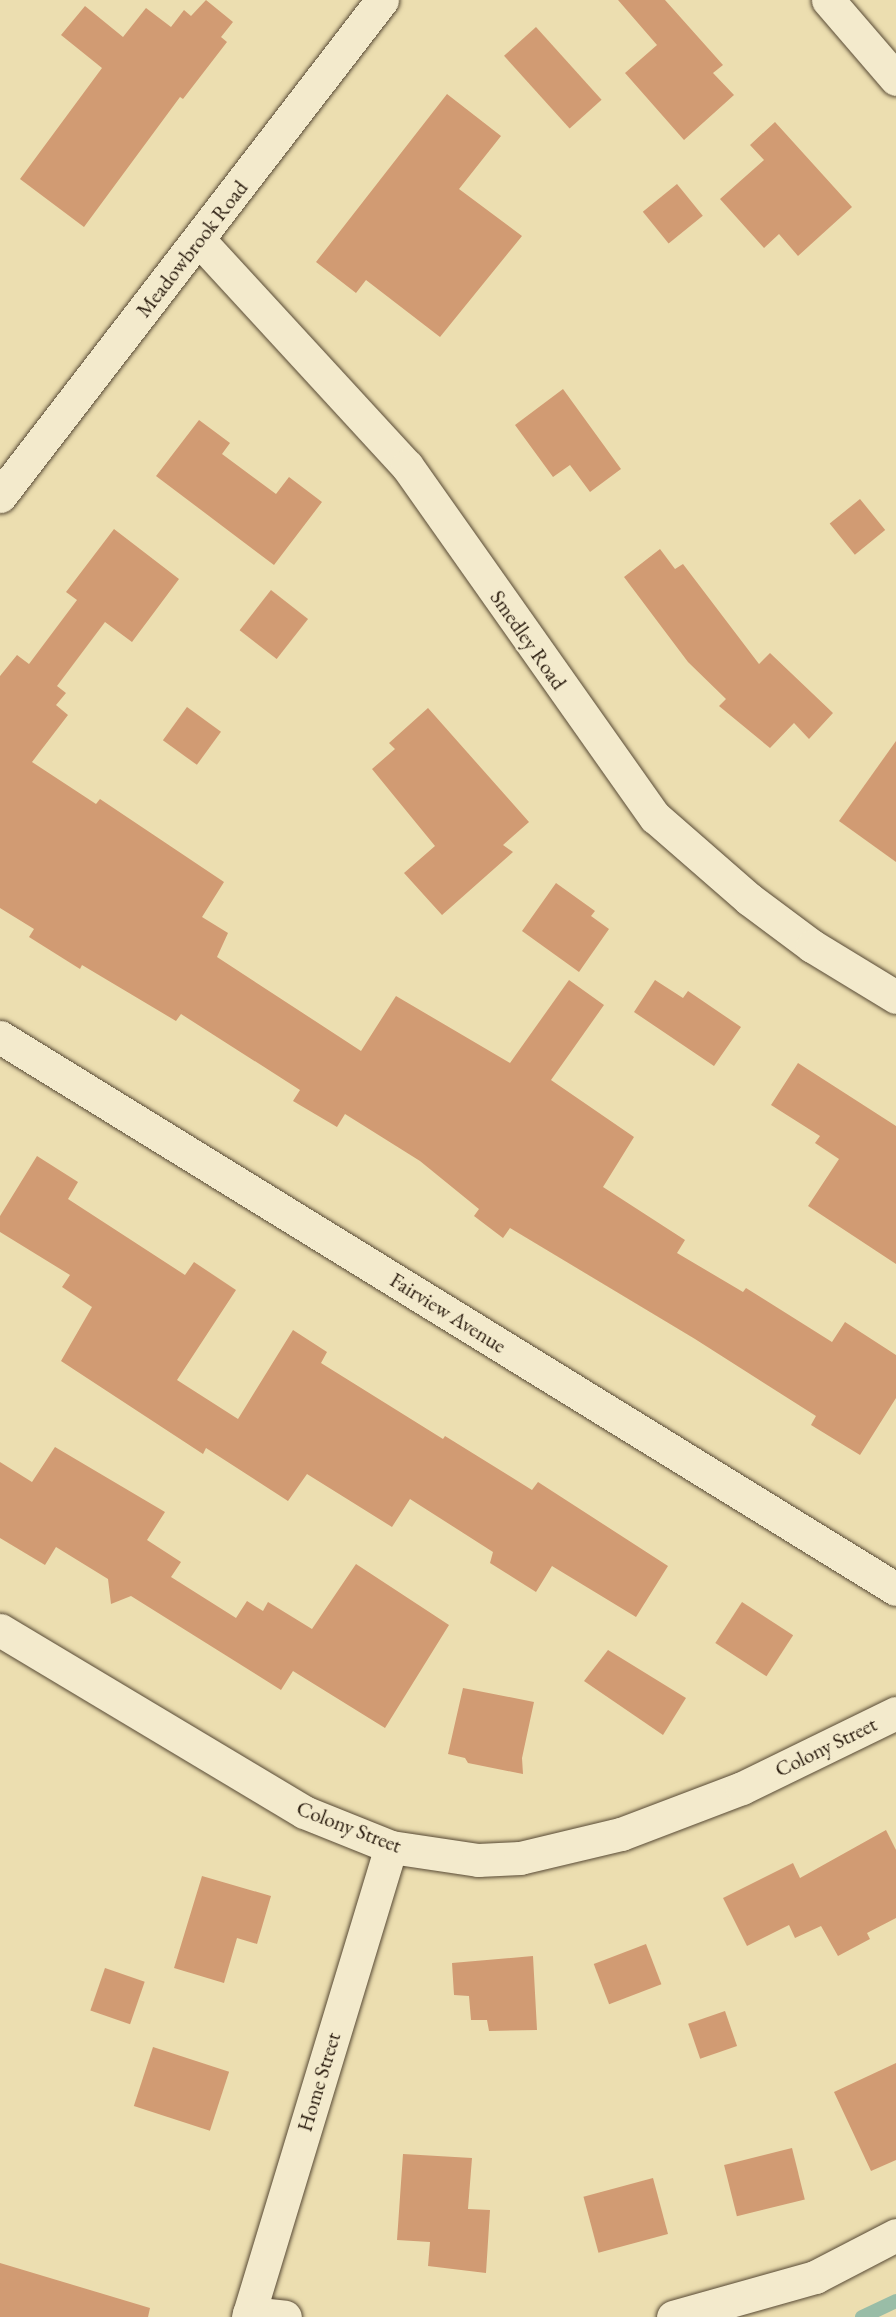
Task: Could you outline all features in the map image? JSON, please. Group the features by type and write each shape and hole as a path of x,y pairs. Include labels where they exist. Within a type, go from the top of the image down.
{"street":[{"name":"Meadowbrook Road","path":"0,496 382,0"},
{"path":"828,0 896,79"},
{"name":"Smedley Road","path":"199,240 407,466 656,817 749,900 812,946 896,997"},
{"name":"Fairview Avenue","path":"0,1037 896,1589"},
{"name":"Colony Street","path":"0,1630 304,1812 391,1846 478,1860 519,1858 621,1834 742,1788 896,1713"},
{"name":"Home Street","path":"248,2315 391,1846"},
{"path":"674,2317 815,2277 896,2235"},
{"path":"248,2315 285,2317"}],"building":[{"path":"206,0 233,22 221,37 227,42 183,99 180,97 84,227 20,179 102,68 61,35 85,6 123,37 146,8 171,27 184,10 191,16"},
{"path":"618,0 665,0 723,65 713,73 734,95 684,140 625,73 657,45"},
{"path":"536,27 602,100 570,129 504,56"},
{"path":"447,94 501,136 459,189 522,236 440,337 366,280 356,293 316,262"},
{"path":"775,122 852,207 798,256 779,234 764,248 720,199 764,160 750,145"},
{"path":"677,184 703,216 669,244 643,212"},
{"path":"563,389 621,469 590,492 570,465 553,477 515,425"},
{"path":"199,420 230,443 222,454 276,494 289,477 322,502 274,565 156,476"},
{"path":"860,499 885,530 855,555 830,524"},
{"path":"114,529 179,579 132,642 105,622 57,686 66,693 56,705 68,715 32,762 96,804 100,799 224,882 202,917 228,933 217,957 361,1051 396,996 510,1063 569,980 604,1005 551,1080 634,1137 603,1187 685,1240 677,1253 743,1292 746,1288 832,1342 845,1322 896,1355 896,1398 860,1455 811,1425 816,1416 695,1339 510,1228 503,1238 474,1216 479,1209 420,1161 345,1114 337,1127 293,1101 300,1090 181,1014 176,1021 82,965 80,969 29,937 34,929 0,908 0,676 17,655 29,664 77,600 66,592"},
{"path":"660,549 675,569 683,564 759,664 770,653 833,713 809,739 794,723 770,748 719,706 726,699 688,662 624,577"},
{"path":"271,590 308,619 277,659 240,630"},
{"path":"187,707 221,732 197,765 163,740"},
{"path":"428,708 529,822 503,845 513,852 442,915 404,873 435,846 372,769 395,749 389,743"},
{"path":"896,741 896,862 839,821"},
{"path":"556,883 595,911 591,916 609,929 579,972 522,931"},
{"path":"655,980 683,998 688,991 741,1027 714,1066 634,1012"},
{"path":"798,1063 896,1126 896,1264 808,1206 839,1159 815,1143 820,1136 771,1105"},
{"path":"37,1156 78,1182 68,1199 185,1275 194,1262 236,1290 177,1380 238,1419 293,1330 327,1352 321,1363 443,1439 445,1436 532,1490 538,1482 668,1566 636,1617 552,1566 536,1592 490,1563 493,1552 410,1499 392,1527 307,1474 288,1501 206,1448 203,1454 61,1361 92,1307 62,1287 70,1275 0,1232 0,1216"},
{"path":"55,1447 165,1512 147,1540 181,1562 171,1577 236,1618 247,1601 263,1611 268,1602 312,1629 356,1564 449,1625 385,1728 293,1671 281,1690 131,1596 111,1604 108,1579 56,1547 45,1565 0,1538 0,1462 32,1482"},
{"path":"742,1602 793,1635 766,1676 715,1643"},
{"path":"608,1650 686,1698 663,1735 584,1681"},
{"path":"463,1688 534,1702 522,1758 523,1774 468,1763 465,1758 448,1754"},
{"path":"886,1830 896,1850 896,1918 867,1933 870,1939 838,1956 821,1926 795,1938 789,1925 747,1946 723,1898 793,1863 800,1878"},
{"path":"202,1876 271,1896 257,1944 237,1938 224,1983 174,1968"},
{"path":"646,1944 661,1984 609,2004 594,1964"},
{"path":"533,1956 537,2030 489,2031 487,2020 471,2020 469,1996 454,1995 452,1963"},
{"path":"105,1968 145,1982 130,2024 90,2011"},
{"path":"725,2011 737,2046 700,2059 688,2024"},
{"path":"153,2047 229,2072 210,2131 134,2106"},
{"path":"896,2063 896,2160 871,2171 834,2092"},
{"path":"792,2148 805,2199 737,2216 724,2165"},
{"path":"403,2154 472,2158 468,2209 490,2210 486,2273 428,2266 430,2242 397,2240"},
{"path":"653,2178 668,2234 598,2253 583,2197"},
{"path":"0,2263 150,2308 148,2317 0,2317"}],"waterway":[{"path":"862,2317 896,2301"}]}
